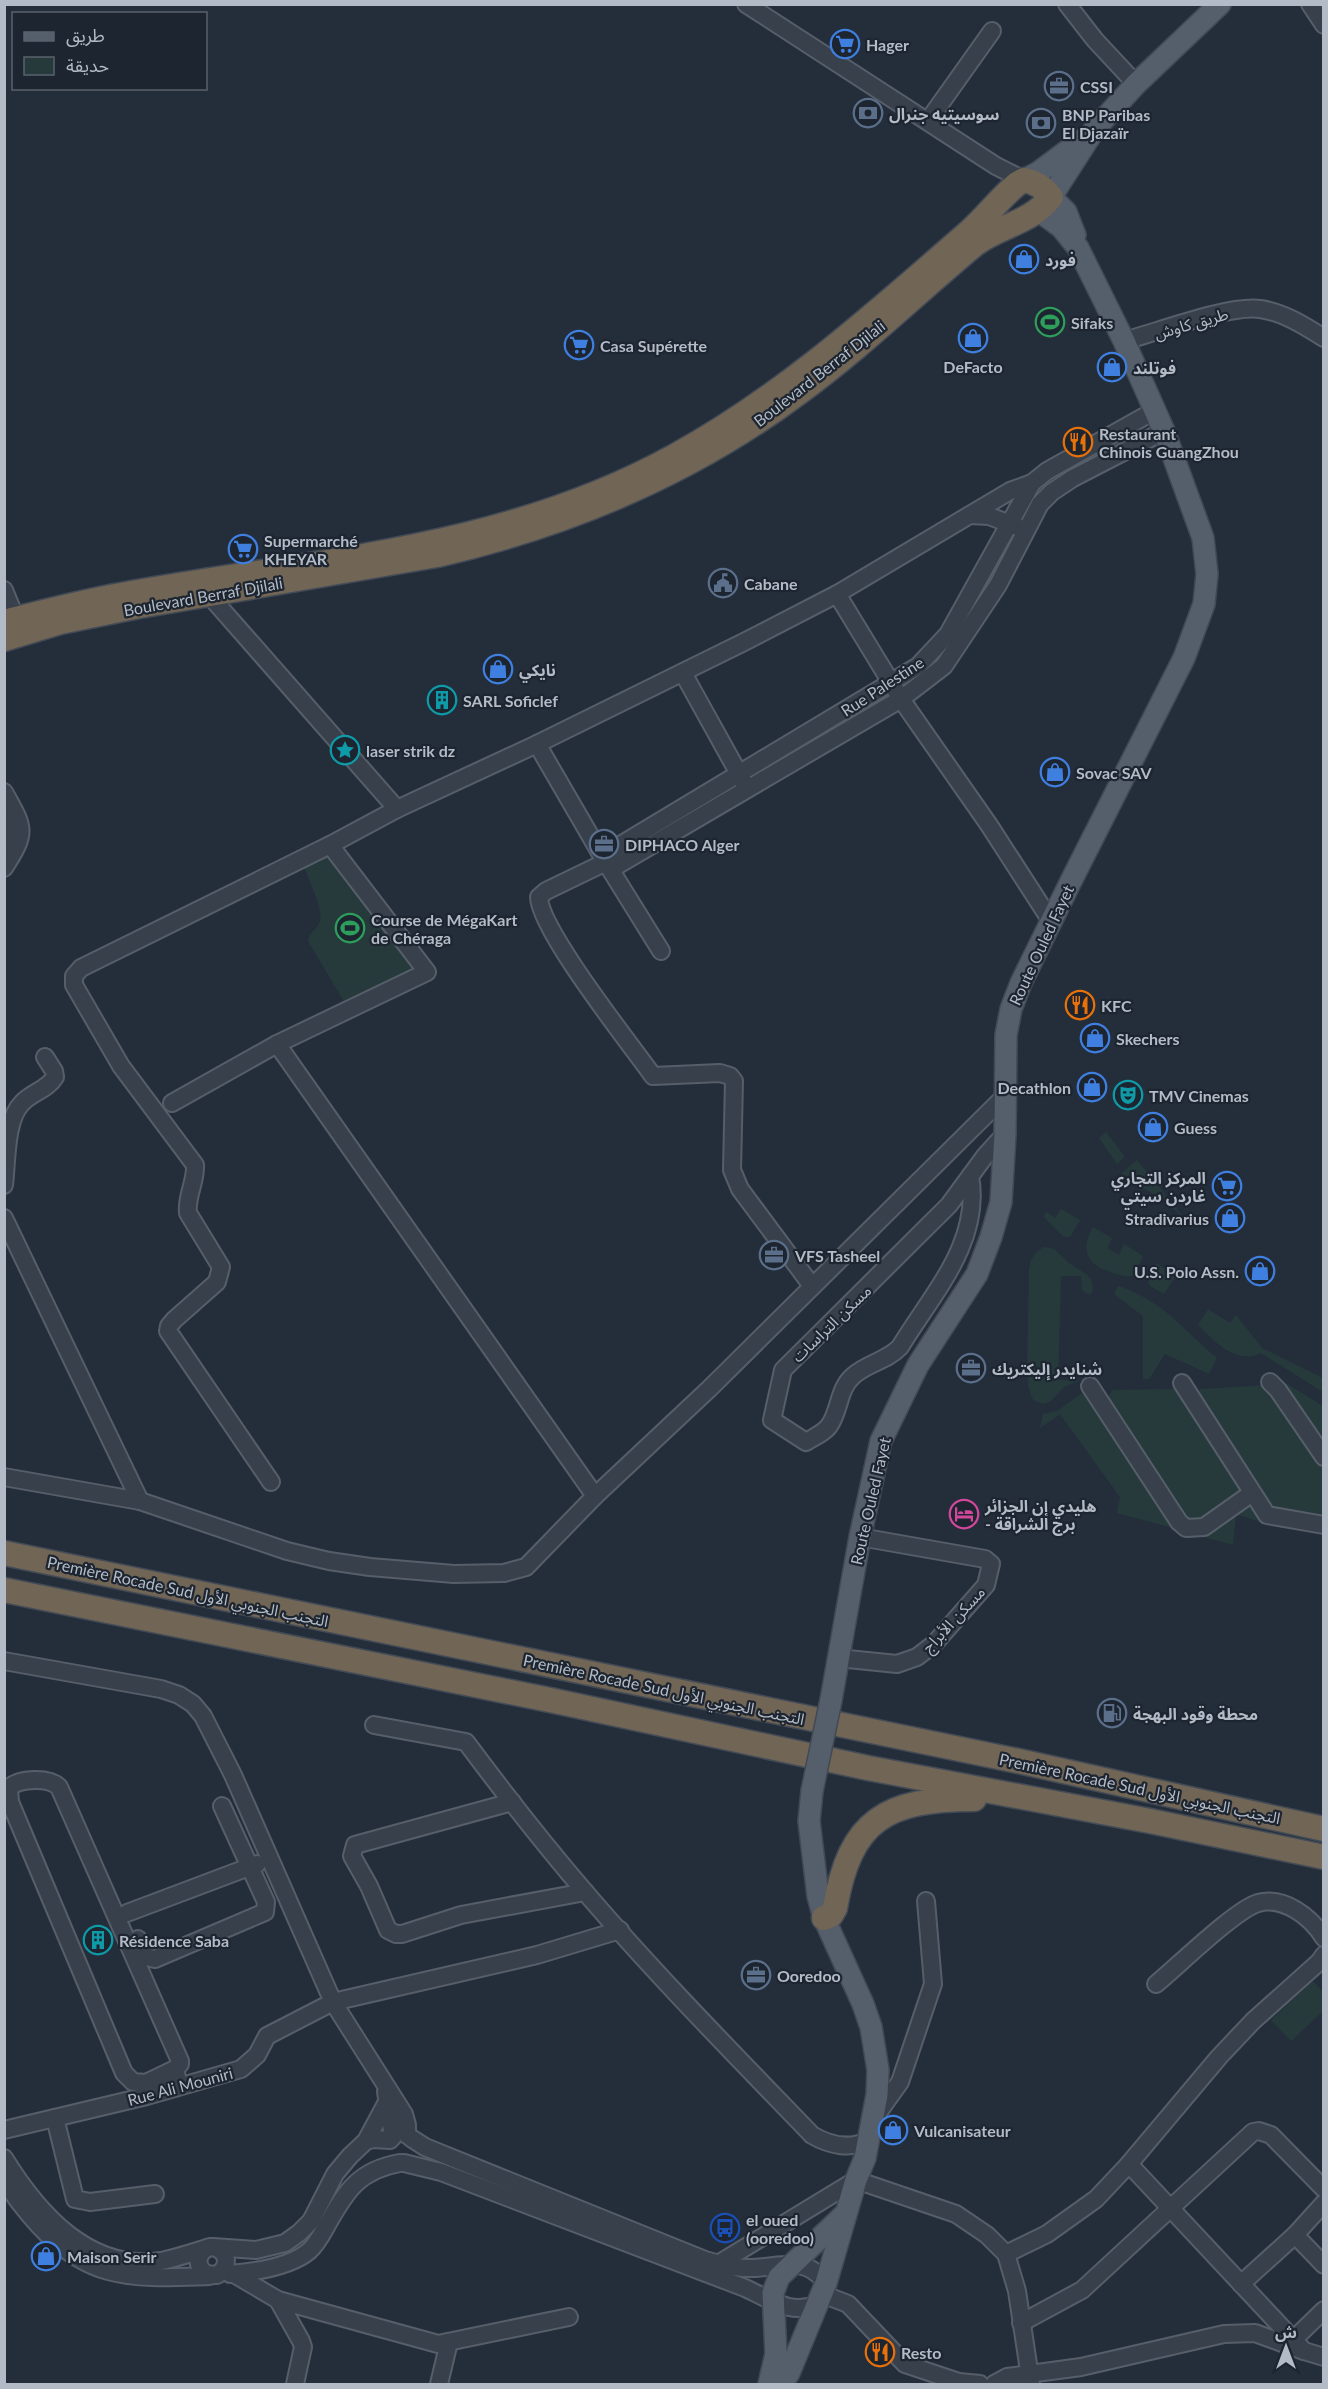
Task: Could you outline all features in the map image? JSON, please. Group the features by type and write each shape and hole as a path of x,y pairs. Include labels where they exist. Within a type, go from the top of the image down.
{"highway":[{"name":"Boulevard Berraf Djilali","path":"8,627 120,595 361,558 431,544 510,524 619,484 674,457 730,423 781,387 866,321 987,216 1024,180"},
{"path":"1024,180 1042,187 1045,204"},
{"name":"Boulevard Berraf Djilali","path":"8,627 60,622 402,562 476,546 574,515 666,476 750,427 798,393 986,236 1045,204"},
{"name":"Première Rocade Sud التجنب الجنوبي الأول","path":"4,1553 1023,1762 1318,1825"},
{"name":"Première Rocade Sud التجنب الجنوبي الأول","path":"4,1590 550,1700 868,1768 1150,1821 1323,1857"},
{"path":"824,1918 834,1911 845,1863 856,1844 872,1824 892,1811 930,1800 1029,1799"}],"main road":[{"path":"1045,204 1094,130 1136,84 1220,4"},
{"path":"1024,180 1094,130"},
{"name":"Route Ouled Fayet","path":"781,2385 789,2373 822,2294 856,2180 865,2158 875,2117 878,2070 871,2027 824,1918 818,1896 809,1821 812,1791 860,1537 881,1441 918,1365 977,1274 991,1237 1001,1202 1005,1134 1006,1035 1011,1010 1021,983 1184,658 1204,604 1207,573 1203,538 1164,431 1124,341 1078,248 1045,204"},
{"path":"769,2385 776,2354 773,2293 779,2277 847,2211"}],"street":[{"path":"746,4 1005,172 1024,180"},
{"path":"1067,4 1095,40 1136,84"},
{"path":"1310,4 1323,25"},
{"path":"928,121 992,31"},
{"path":"987,160 1003,198"},
{"name":"طريق كاوش","path":"1124,341 1233,310 1261,309 1298,322 1323,338"},
{"name":"Rue Palestine","path":"606,862 739,774 918,666 948,634 1032,483 1047,471 1154,411"},
{"name":"Rue Palestine","path":"606,862 748,789 901,699 944,666 998,585 1040,504 1052,492 1073,478 1164,431"},
{"path":"271,1482 168,1331 174,1320 217,1282 221,1274 217,1260 188,1213 187,1204 195,1165 121,1066 74,986 74,976 81,968 330,845 397,809 683,674 837,594 1010,491 1032,483"},
{"path":"970,515 989,516 1025,530"},
{"path":"4,590 8,627"},
{"path":"837,594 901,699 1051,921"},
{"path":"209,596 397,809"},
{"path":"683,674 748,789"},
{"path":"537,744 661,951"},
{"path":"4,792 18,817 22,835 20,844 4,868"},
{"path":"4,816 10,832 4,848"},
{"path":"172,1103 277,1044 427,972 330,845"},
{"path":"606,862 546,891 539,897 544,916 579,975 653,1076 720,1073 730,1076 734,1081 732,1170 740,1189 812,1287"},
{"path":"277,1044 595,1496"},
{"path":"4,1185 13,1116 23,1102 51,1083 55,1077 45,1057"},
{"path":"4,1477 140,1501 287,1551 329,1561 370,1567 482,1574 504,1573 526,1567 595,1496 709,1389 1004,1097"},
{"name":"مسكن التراسات","path":"970,1176 973,1206 960,1250 943,1283 900,1347 892,1356 852,1376 843,1387 835,1416 828,1428 806,1442 772,1420 783,1370 949,1204 970,1176 1005,1134"},
{"path":"4,1218 140,1501"},
{"path":"1270,1382 1278,1390 1323,1457"},
{"path":"1182,1383 1263,1510 1273,1517 1323,1525"},
{"path":"1090,1386 1179,1522 1186,1528 1204,1527 1252,1493"},
{"name":"مسكن الأبراج","path":"838,1658 897,1664 917,1657 934,1644 986,1586 991,1569 991,1564 985,1559 860,1537"},
{"path":"4,1661 161,1689 179,1695 193,1704 212,1731 333,2002 387,2094 400,2137 416,2145 415,2155 402,2163 371,2171 357,2181 345,2193 321,2236 310,2250 299,2258 275,2266 221,2275 133,2276 107,2271 61,2246 39,2228 4,2181"},
{"path":"374,1725 466,1742 585,1892 692,2009 812,2134 834,2145 862,2144 869,2140"},
{"path":"22,1780 54,1782 59,1786 180,2061 175,2069 146,2083 133,2082 124,2073 10,1802 9,1788 14,1783 22,1780"},
{"path":"76,1798 146,1957 155,1959 265,1912 266,1902 222,1806"},
{"path":"512,1802 355,1845 352,1856 388,1930 402,1934 461,1915 585,1892"},
{"path":"127,1913 270,1859"},
{"path":"875,2117 900,2082 933,1984 926,1901"},
{"path":"1156,1984 1241,1913 1259,1903 1279,1902 1289,1906 1313,1925 1323,1938"},
{"name":"Rue Ali Mouniri","path":"4,2130 241,2069 257,2055 267,2036 333,2002 537,1955 620,1930"},
{"path":"1006,2254 1047,2234 1096,2199 1129,2164 1219,2057 1253,2021 1319,1962 1323,1955"},
{"path":"175,2069 179,2086"},
{"path":"4,2158 52,2222 96,2252 119,2259 159,2261 211,2247 256,2250 285,2243 311,2221 335,2174 366,2141 387,2094"},
{"path":"55,2118 75,2199 90,2202 155,2194"},
{"path":"1021,2323 1082,2289 1247,2135 1259,2131 1271,2134 1323,2189"},
{"path":"400,2137 387,2148 389,2157 402,2163 441,2172 745,2288 790,2308 800,2309 822,2294"},
{"path":"366,2141 400,2137 718,2264 748,2268 790,2264 807,2267 814,2271 822,2294 848,2304 905,2364 959,2383 980,2385"},
{"path":"1129,2164 1299,2345"},
{"path":"718,2264 856,2180 956,2214 987,2235 1006,2254 1017,2291 1031,2379"},
{"path":"1241,2284 1295,2235 1323,2203"},
{"path":"1295,2235 1323,2265"},
{"path":"211,2247 222,2251 226,2259 221,2275"},
{"path":"221,2275 278,2300 438,2344 568,2317"},
{"path":"278,2300 302,2341 303,2348 295,2385"},
{"path":"1299,2345 1323,2310"},
{"path":"994,2385 1007,2377 1031,2379 1224,2334 1256,2333 1299,2345 1323,2357"},
{"path":"439,2385 449,2342"}],"green space":[{"name":"Course de MégaKart de Chéraga","path":"328,852 416,969 346,1005 308,941 319,924 321,916 315,894 303,866"},
{"path":"1106,1132 1125,1157 1117,1164 1099,1138"},
{"path":"1137,1160 1185,1219 1166,1202 1121,1174"},
{"path":"1061,1209 1080,1220 1070,1237 1063,1236 1044,1217 1046,1212 1055,1218"},
{"path":"1093,1227 1112,1238 1107,1248 1119,1255 1124,1244 1143,1256 1132,1276 1120,1275 1100,1268 1090,1259 1086,1248"},
{"path":"1044,1247 1054,1249 1086,1274 1091,1279 1093,1290 1090,1295 1082,1290 1081,1276 1061,1276 1058,1380 1081,1380 1064,1387 1051,1401 1043,1404 1033,1400 1027,1374 1029,1267 1035,1254"},
{"path":"1156,1263 1176,1275 1164,1294 1150,1286 1148,1282"},
{"path":"1118,1286 1135,1292 1161,1308 1217,1358 1209,1374 1165,1354 1149,1379 1143,1379 1143,1316 1114,1294"},
{"path":"1208,1309 1230,1323 1236,1315 1262,1348 1323,1378 1323,1392 1261,1353 1243,1356 1226,1350 1198,1325"},
{"path":"1287,1384 1323,1406 1323,1446 1280,1385"},
{"path":"1269,1385 1323,1465 1323,1519 1272,1512 1197,1398 1200,1389"},
{"path":"1177,1389 1248,1491 1203,1523 1189,1523 1106,1399 1113,1390"},
{"path":"1085,1391 1180,1530 1117,1513 1120,1497 1060,1414 1040,1428 1043,1414 1057,1411"},
{"path":"1249,1502 1323,1532 1277,1527 1236,1514 1233,1545 1200,1536"},
{"path":"1313,1981 1323,1992 1323,2011 1291,2041 1271,2020"}],"place":[{"name":"Hager","path":"845,44"},
{"name":"CSSI","path":"1059,86"},
{"name":"سوسيتيه جنرال","path":"868,113"},
{"name":"BNP Paribas El Djazaïr","path":"1041,123"},
{"name":"فورد","path":"1024,259"},
{"name":"Sifaks","path":"1050,322"},
{"name":"DeFacto","path":"973,338"},
{"name":"Casa Supérette","path":"579,345"},
{"name":"فوتلند","path":"1112,367"},
{"name":"Restaurant Chinois GuangZhou","path":"1078,442"},
{"name":"Supermarché KHEYAR","path":"243,549"},
{"name":"Cabane","path":"723,583"},
{"name":"نايكي","path":"498,669"},
{"name":"SARL Soficlef","path":"442,700"},
{"name":"laser strik dz","path":"345,750"},
{"name":"Sovac SAV","path":"1055,772"},
{"name":"DIPHACO Alger","path":"604,844"},
{"name":"Course de MégaKart de Chéraga","path":"350,928"},
{"name":"KFC","path":"1080,1005"},
{"name":"Skechers","path":"1095,1038"},
{"name":"Decathlon","path":"1092,1087"},
{"name":"TMV Cinemas","path":"1128,1095"},
{"name":"Guess","path":"1153,1127"},
{"name":"المركز التجاري غاردن سيتي","path":"1227,1186"},
{"name":"Stradivarius","path":"1230,1218"},
{"name":"VFS Tasheel","path":"774,1255"},
{"name":"U.S. Polo Assn.","path":"1260,1271"},
{"name":"شنايدر إليكتريك","path":"971,1368"},
{"name":"هليدي إن الجزائر - برج الشراقة","path":"964,1514"},
{"name":"محطة وقود البهجة","path":"1112,1713"},
{"name":"Résidence Saba","path":"98,1940"},
{"name":"Ooredoo","path":"756,1975"},
{"name":"Vulcanisateur","path":"893,2130"},
{"name":"el oued (ooredoo)","path":"725,2228"},
{"name":"Maison Serir","path":"46,2256"},
{"name":"Resto","path":"880,2352"}]}
